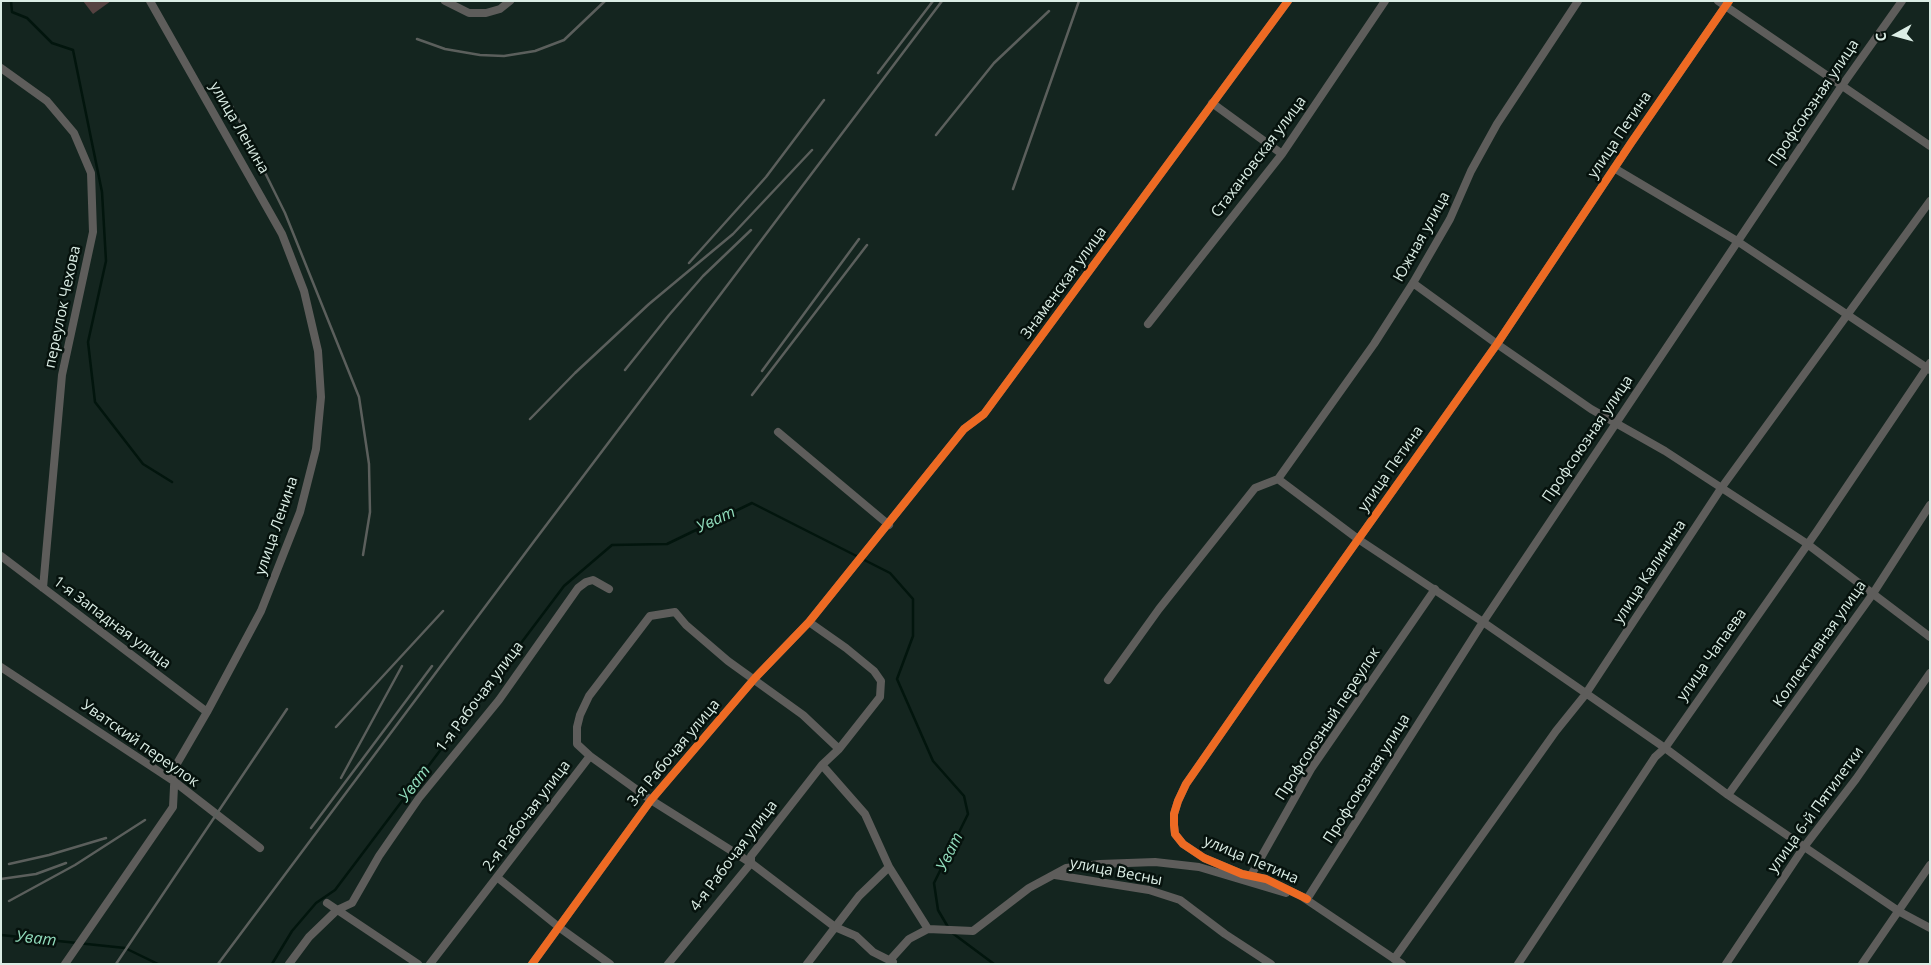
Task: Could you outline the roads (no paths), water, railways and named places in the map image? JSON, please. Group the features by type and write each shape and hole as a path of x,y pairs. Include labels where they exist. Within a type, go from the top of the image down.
{"street":[{"name":"улица Ленина","path":"65,964 173,807 175,767 261,611 300,512 316,449 321,397 318,351 304,290 282,234 150,1"},
{"path":"445,1 469,13 486,13 500,10 510,1"},
{"name":"Знаменская улица","path":"850,570 889,525 964,429 984,414 1288,1"},
{"name":"Стахановская улица","path":"1148,324 1282,154 1385,1"},
{"name":"Южная улица","path":"1278,479 1374,344 1413,283 1450,219 1471,171 1497,124 1578,1"},
{"path":"1718,1 1727,4 1841,87 1930,146"},
{"name":"Профсоюзная улица","path":"1307,899 1483,622 1841,87 1902,1"},
{"name":"улица Петина","path":"1307,899 1266,879 1250,877 1204,858 1183,844 1175,834 1174,814 1186,784 1497,344 1614,168 1727,4"},
{"name":"переулок Чехова","path":"1,68 47,101 74,133 91,173 93,232 62,375 43,588"},
{"path":"1212,103 1282,154"},
{"path":"1614,168 1737,242 1847,317 1929,367"},
{"name":"улица Калинина","path":"1394,959 1556,731 1585,694 1722,487 1930,201"},
{"path":"1413,283 1497,344 1616,424 1665,451 1806,543 1930,638"},
{"name":"улица Чапаева","path":"1518,964 1655,757 1665,748 1929,367"},
{"path":"778,432 889,525"},
{"path":"1108,680 1159,609 1255,488 1278,479 1358,539 1483,622 1665,748 1728,795 1900,912 1930,928"},
{"name":"Коллективная улица","path":"1728,795 1776,731 1872,595 1930,505"},
{"name":"1-я Западная улица","path":"1,556 207,712"},
{"name":"3-я Рабочая улица","path":"532,964 560,928 651,800 755,678 809,622 850,570"},
{"name":"1-я Рабочая улица","path":"289,964 310,937 337,910 352,903 379,856 419,798 499,700 578,588 586,582 594,580 609,589"},
{"name":"Профсоюзный переулок","path":"1250,877 1312,769 1435,589"},
{"name":"2-я Рабочая улица","path":"430,964 590,756 577,744 576,727 588,696 650,616 675,612 686,625 728,661 755,678"},
{"name":"4-я Рабочая улица","path":"668,964 751,862 751,856 822,765 839,749 880,697 881,681 874,671 846,648 809,622"},
{"name":"Уватский переулок","path":"1,667 175,782 260,848"},
{"name":"улица 6-й Пятилетки","path":"1726,964 1804,847 1856,779 1930,673"},
{"path":"755,678 803,715 839,749"},
{"path":"590,756 651,800 751,862 835,928 856,936 873,952 892,962 909,939 928,929 973,931 1029,888 1066,868 1100,864 1156,862 1199,867 1307,899 1402,964"},
{"path":"822,765 865,814 889,867 928,929"},
{"path":"1862,964 1900,912 1930,866"},
{"path":"807,964 859,896 889,867"},
{"name":"улица Весны","path":"1055,874 1149,890 1180,900 1225,934 1270,964"},
{"path":"498,878 560,928 610,964"},
{"path":"327,903 418,964"}],"waterway":[{"path":"11,1 12,12 27,18 52,43 73,50 102,192 106,261 88,342 95,402 143,464 172,482"},
{"name":"Уват","path":"272,964 292,931 316,903 335,890 564,586 612,545 667,544 752,503 890,573 913,599 913,636 897,679 933,761 964,796 968,814 934,883 938,910 948,927"},
{"name":"Уват","path":"951,932 994,964"},
{"name":"Уват","path":"1,935 125,948 158,964"}],"railway":[{"path":"417,39 445,49 480,55 504,56 535,51 564,40 605,1"},
{"path":"878,73 933,1"},
{"path":"218,964 942,1"},
{"path":"1013,189 1079,1"},
{"path":"936,135 994,63 1049,11"},
{"path":"689,263 766,177 824,100"},
{"path":"232,106 285,213 359,397 369,464 370,512 363,555"},
{"path":"530,419 575,373 649,304 733,234 812,150"},
{"path":"625,370 703,276 751,230"},
{"path":"762,371 859,239"},
{"path":"752,395 867,245"},
{"path":"336,727 443,611"},
{"path":"341,778 402,666"},
{"path":"311,828 432,666"},
{"path":"116,964 287,709"},
{"path":"9,901 75,865 145,820"},
{"path":"9,864 49,855 106,838"},
{"path":"1,879 36,874 66,863"}]}
